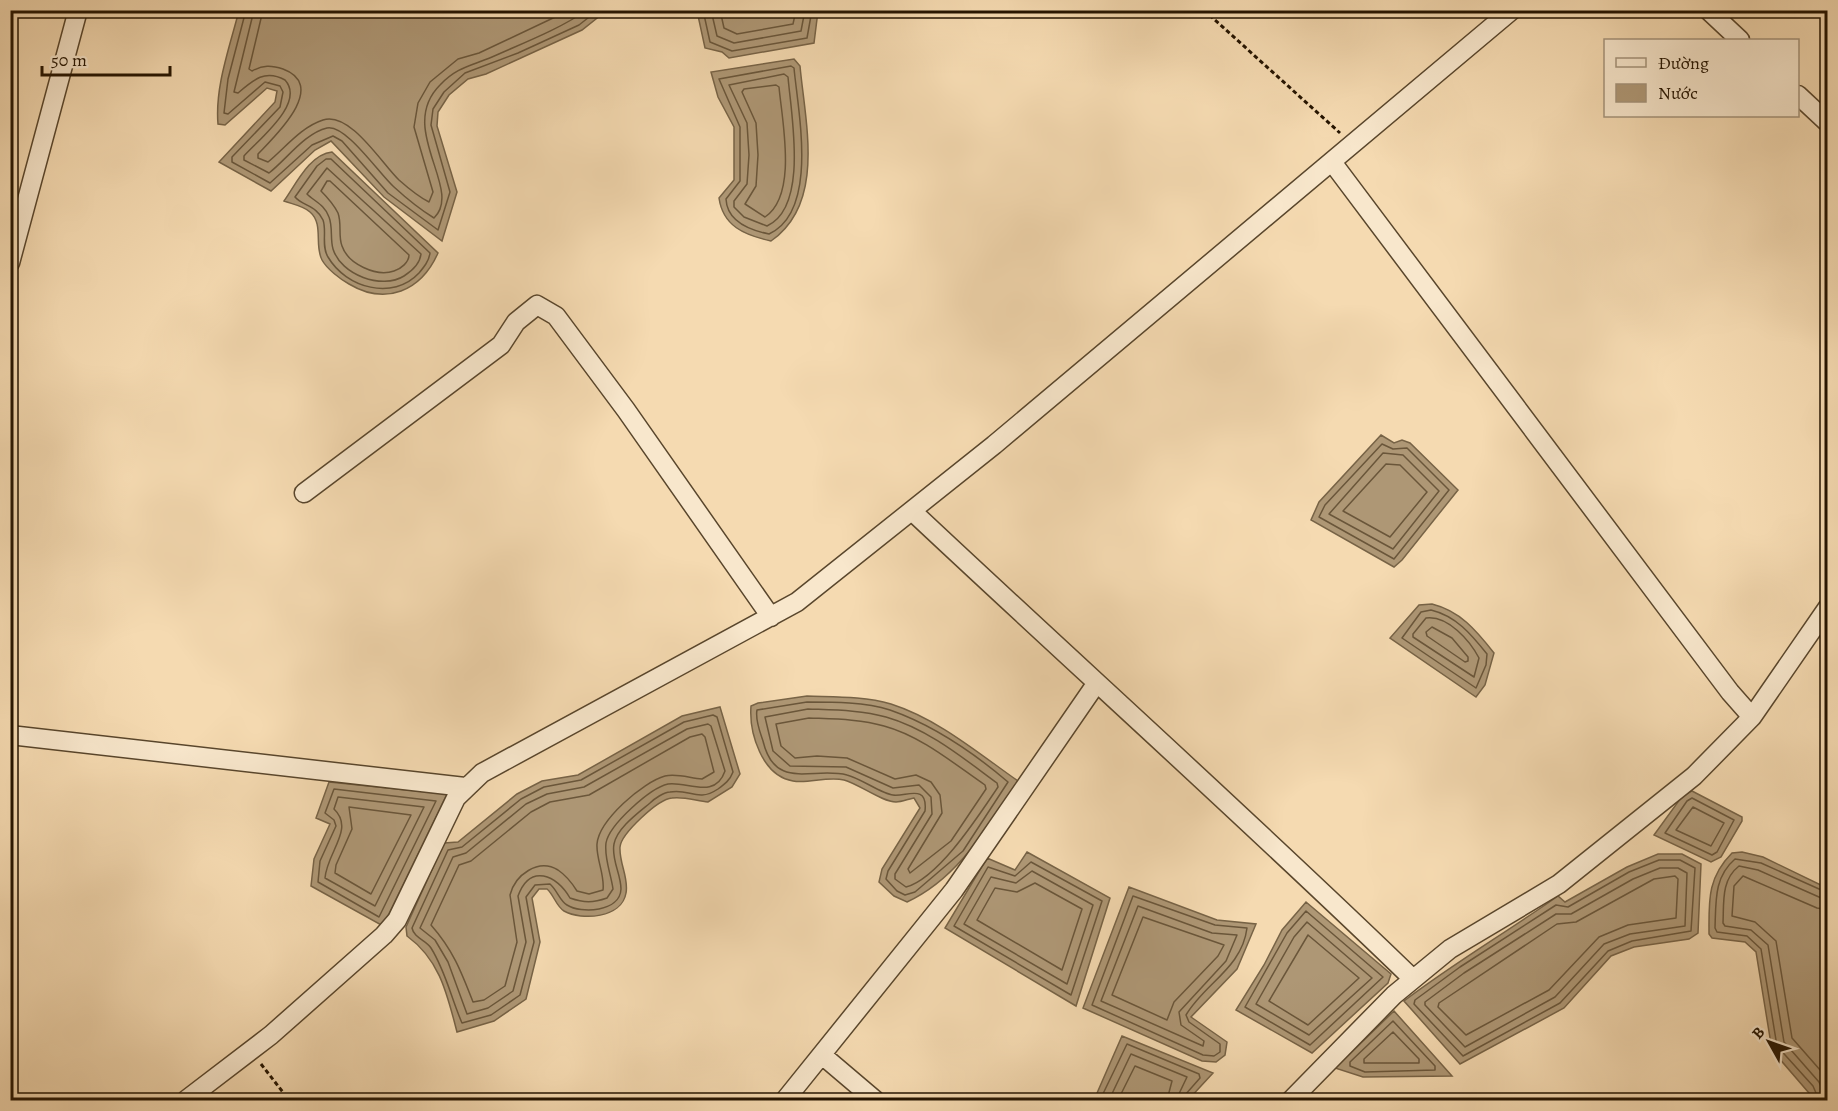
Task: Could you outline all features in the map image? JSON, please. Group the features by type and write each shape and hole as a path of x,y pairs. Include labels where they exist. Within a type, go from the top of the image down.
{"street":[{"path":"10,263 78,10"},
{"path":"186,1101 251,1051 364,956 397,920 451,806 465,787 482,773 797,602 912,511 1512,10"},
{"path":"1708,10 1739,39"},
{"path":"1799,97 1827,123"},
{"path":"1332,162 1723,683 1752,717"},
{"path":"304,493 501,345 516,322 537,304 556,316 626,410 771,617"},
{"path":"912,511 1096,684 1309,878 1413,979"},
{"path":"1291,1101 1394,995 1450,949 1559,884 1694,776 1752,717 1827,607"},
{"path":"785,1101 954,890 1096,684"},
{"path":"10,735 465,787"},
{"path":"822,1055 875,1101"}],"path":[{"path":"1204,10 1352,145"},
{"path":"251,1051 289,1101"}],"water":[{"path":"242,10 606,11 582,30 486,74 468,79 449,95 438,112 437,126 457,192 442,241 384,197 331,141 315,150 271,191 219,162 275,102 277,91 267,88 225,125 218,124 218,97 223,71 237,18"},
{"path":"697,11 818,11 814,43 729,58 722,52 705,48"},
{"path":"794,59 800,66 808,136 806,184 799,206 788,225 771,241 752,236 736,228 721,208 719,198 734,180 734,127 718,97 711,72"},
{"path":"332,152 438,253 431,266 412,285 389,294 376,294 363,291 345,282 322,260 317,222 314,217 305,208 284,201 310,164 324,154"},
{"path":"1381,435 1394,443 1402,440 1410,443 1458,490 1394,567 1311,520 1319,502"},
{"path":"1432,604 1451,611 1467,623 1494,653 1485,685 1476,697 1390,638 1419,605"},
{"path":"807,696 849,697 891,704 908,710 957,738 1018,781 983,833 957,865 925,892 907,902 894,896 879,882 882,869 920,808 914,798 898,802 890,801 850,782 838,779 793,781 773,771 760,752 752,728 751,706"},
{"path":"720,707 740,774 732,787 708,802 681,798 666,800 658,804 633,826 620,847 627,887 623,901 617,908 600,915 572,914 561,909 547,889 539,889 532,898 540,942 526,999 494,1021 457,1032 441,979 427,956 407,936 406,927 444,843 458,842 517,794 542,781 578,775 682,716"},
{"path":"329,782 447,794 383,926 311,886 314,859 330,824 316,818"},
{"path":"1692,791 1742,817 1742,821 1721,857 1711,862 1654,835 1683,795"},
{"path":"1027,852 1110,898 1076,1006 945,928 987,858 1015,870"},
{"path":"1742,852 1763,857 1827,888 1827,1100 1815,1100 1772,1050 1756,952 1745,942 1712,938 1709,934 1710,900 1714,881 1724,862 1732,853"},
{"path":"1658,854 1682,854 1701,864 1698,933 1689,939 1634,947 1611,956 1564,1008 1460,1064 1404,1001 1558,896 1565,902 1627,867"},
{"path":"1129,887 1217,920 1256,924 1237,969 1191,1017 1227,1042 1225,1055 1216,1062 1202,1061 1083,1008"},
{"path":"1306,902 1391,974 1388,983 1312,1053 1236,1010 1264,965 1282,930"},
{"path":"1394,1011 1452,1076 1363,1077 1335,1068"},
{"path":"1122,1036 1213,1073 1188,1100 1094,1100"}]}
